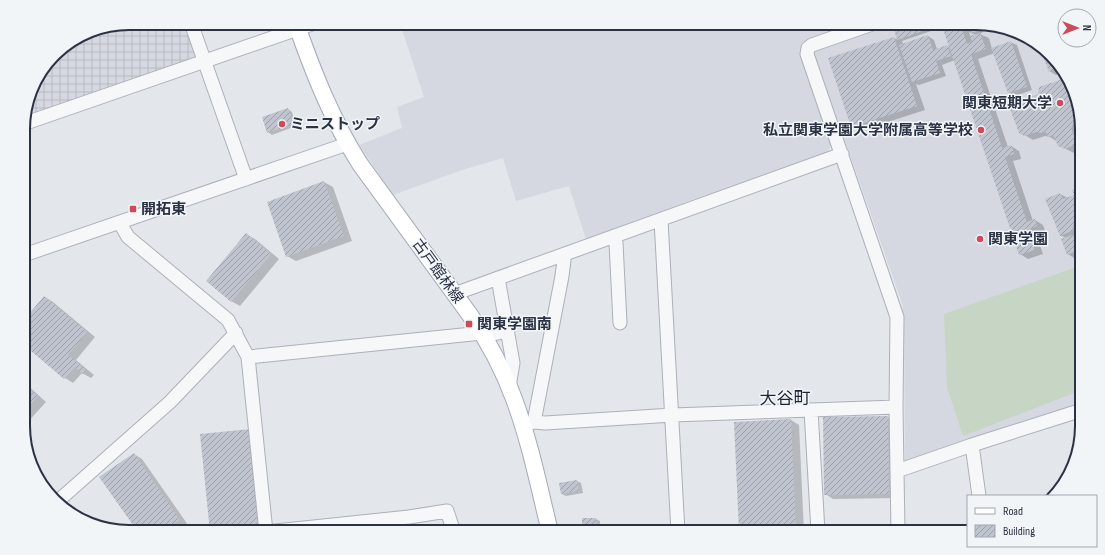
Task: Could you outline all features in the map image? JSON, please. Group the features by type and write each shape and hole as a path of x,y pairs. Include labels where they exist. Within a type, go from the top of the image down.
{"main road":[{"name":"古戸館林線","path":"299,30 320,87 347,144 482,333 495,357 528,423 549,525"}],"street":[{"path":"193,30 246,179"},
{"path":"30,122 204,62 287,30"},
{"path":"854,30 812,45 807,50 807,54 897,317 896,407 898,525"},
{"path":"30,253 347,144"},
{"path":"454,294 842,154"},
{"path":"661,220 673,415 678,525"},
{"path":"120,223 128,237 228,320 236,333 248,358 265,525"},
{"path":"614,236 616,243 620,323"},
{"path":"563,255 564,260 562,276 528,423 673,415 896,407"},
{"path":"498,278 513,363 509,387"},
{"path":"248,358 482,333 488,335 508,331"},
{"path":"62,498 170,402 236,333"},
{"path":"811,410 818,525"},
{"path":"897,471 1075,412"},
{"path":"972,445 978,495"},
{"path":"333,525 409,517 447,511 452,525"}],"shaded area":[{"path":"129,30 190,30 200,60 31,117 33,103 40,85 50,69 79,43 103,33"},
{"path":"402,30 847,30 803,47 832,144 826,155 697,198 586,239 569,186 516,201 503,158 462,170 393,195 359,145 402,128 397,107 424,97"},
{"name":"関東学園","path":"864,30 989,31 1008,35 1020,40 1046,59 1055,69 1062,80 1072,103 1075,129 1075,405 905,462 904,318 902,303 814,53 814,49 817,46"}],"green space":[{"path":"1075,267 1075,393 963,436 947,387 944,314"}],"building":[{"path":"894,30 925,30 897,40"},
{"path":"943,30 962,30 967,44 972,42 970,36 980,33 986,49 971,54 1002,148 1011,145 1014,154 1005,157 1027,222 1035,219 1037,226 1028,230 1035,250 1019,255"},
{"path":"970,30 979,30 971,33"},
{"path":"928,35 933,50 947,45 951,56 936,61 940,73 912,82 899,45"},
{"path":"894,37 917,106 851,127 828,58"},
{"path":"1011,41 1027,87 1008,93 991,48"},
{"path":"1043,57 1055,69 1049,72"},
{"path":"1062,80 1072,103 1074,122 1071,128 1075,138 1074,145 1065,149 1058,146 1053,135 1048,137 1045,131 1024,136 1019,133 1010,109 1012,103 1038,94 1039,87"},
{"path":"288,108 293,124 267,133 262,117"},
{"path":"324,181 344,236 286,257 267,202"},
{"path":"1075,189 1074,230 1060,236 1045,199 1060,193 1063,199 1074,195 1072,190"},
{"path":"246,233 271,254 231,302 206,281"},
{"path":"1075,234 1075,252 1067,255 1061,239"},
{"path":"44,296 87,332 68,355 86,370 82,374 75,367 64,379 30,350 30,313"},
{"path":"30,389 38,396 30,405"},
{"path":"888,416 889,494 824,495 823,417"},
{"path":"791,419 796,525 739,525 734,422"},
{"path":"251,429 261,525 209,525 200,434"},
{"path":"134,453 180,520 172,525 133,525 99,477"},
{"path":"577,480 579,491 561,494 559,483"},
{"path":"582,518 596,518 596,525 582,525"}],"place":[{"name":"関東短期大学","path":"1060,103"},
{"name":"ミニストップ","path":"282,124"},
{"name":"私立関東学園大学附属高等学校","path":"981,130"},
{"name":"開拓東","path":"133,209"},
{"name":"関東学園","path":"980,239"},
{"name":"関東学園南","path":"469,324"}],"district":[{"name":"大谷町","path":"785,398"}]}
